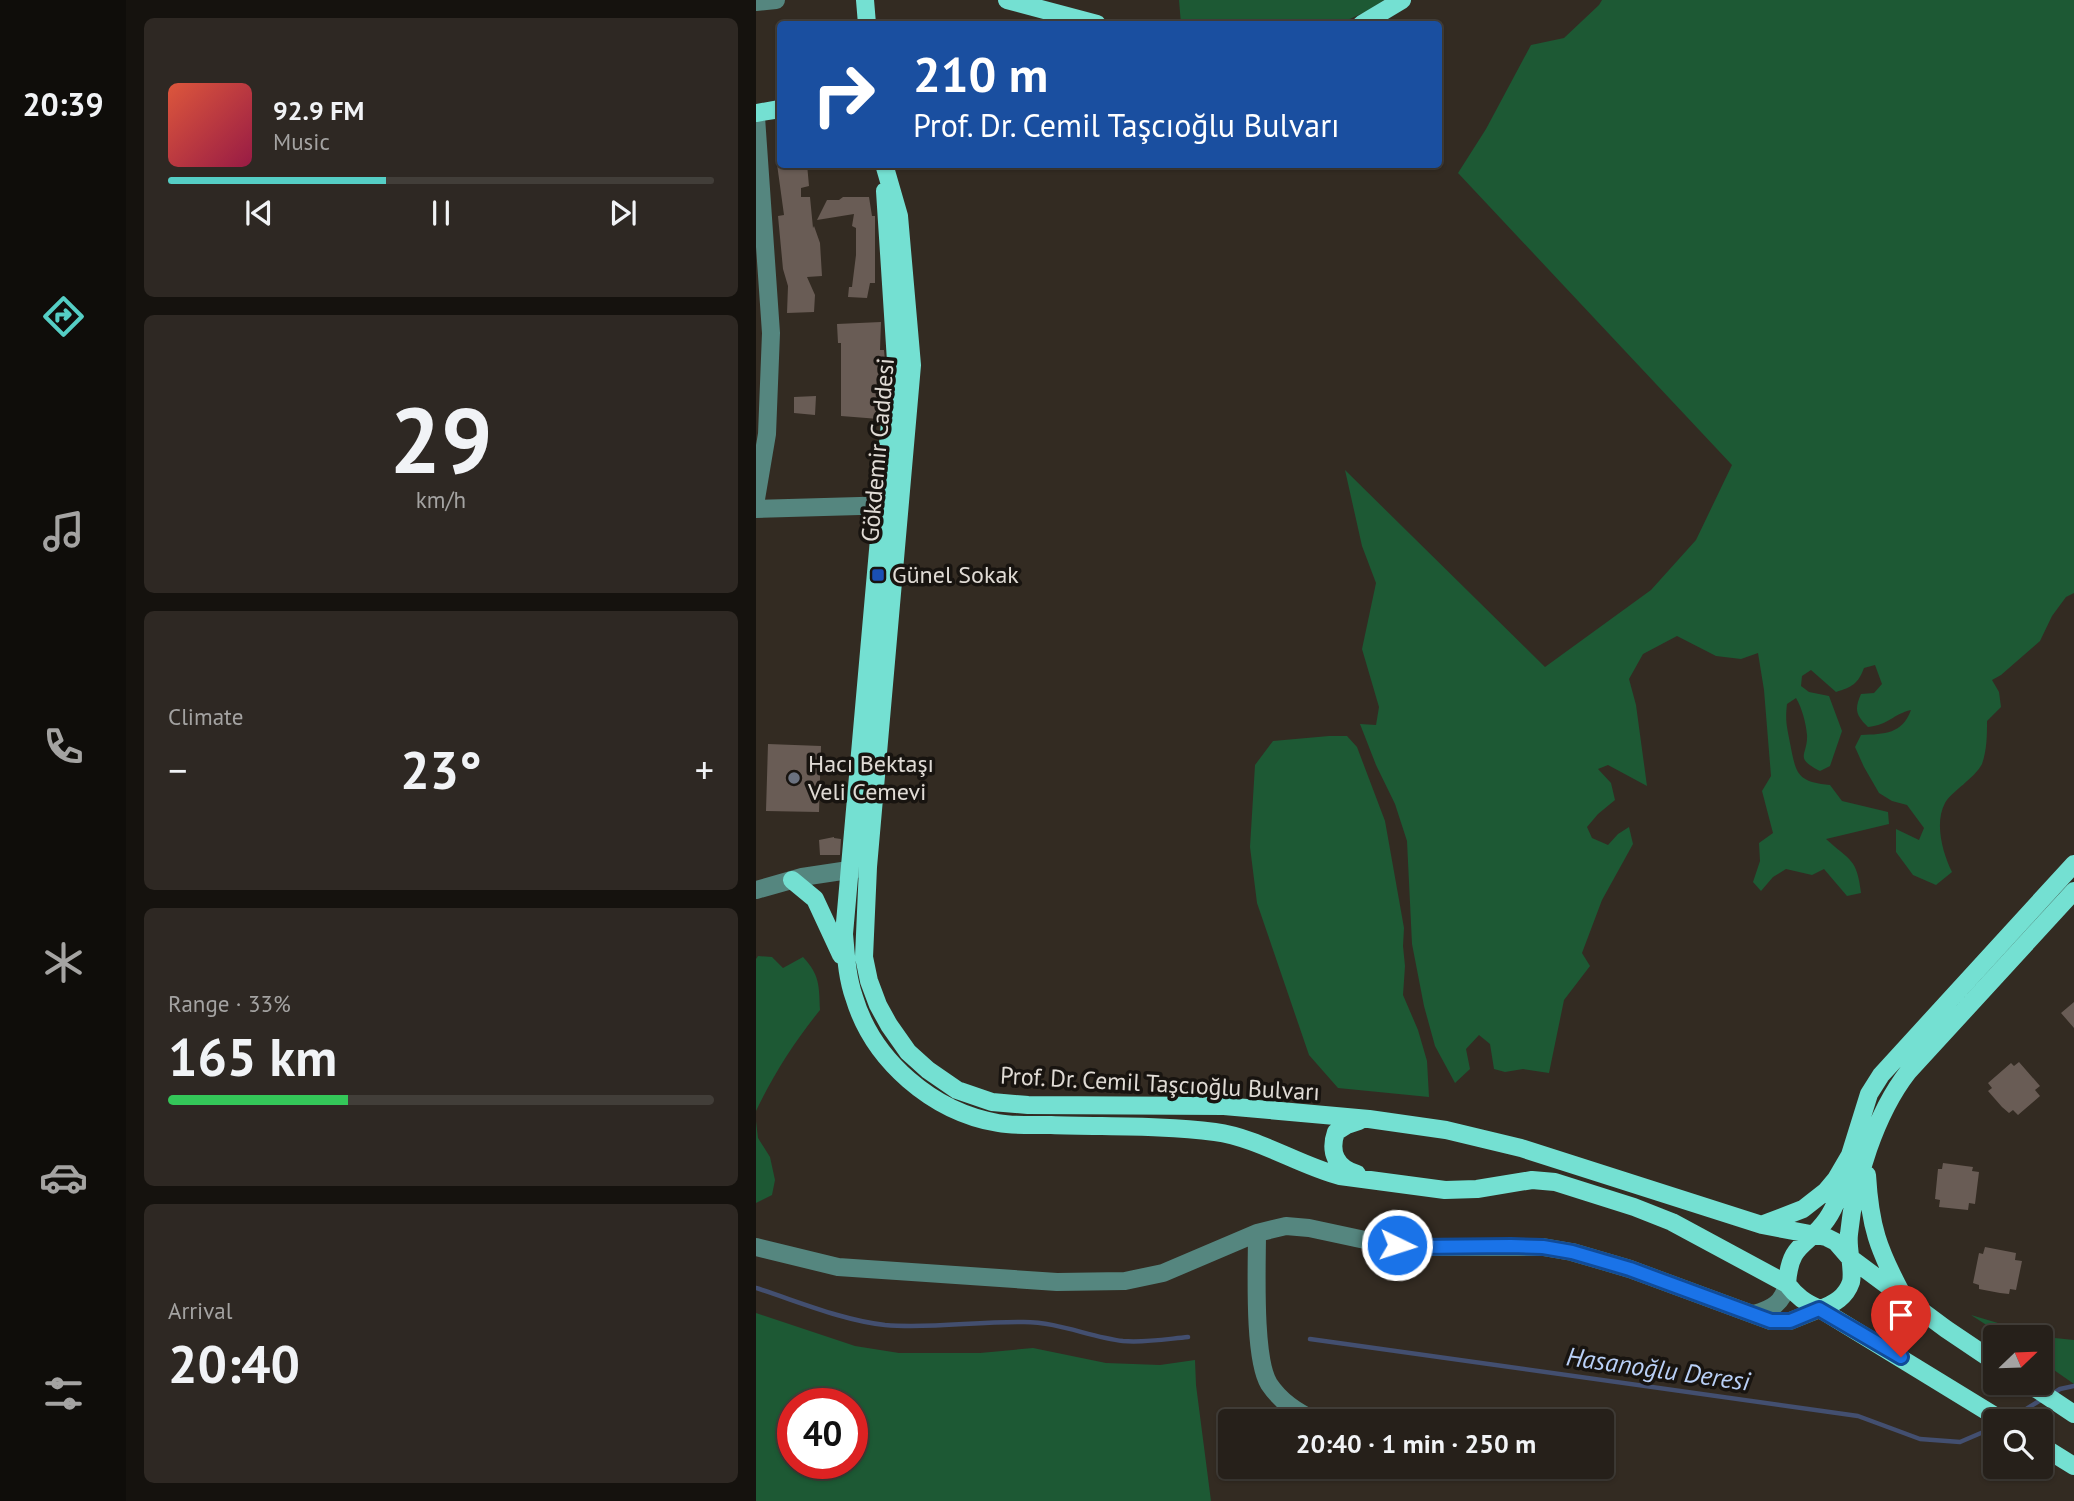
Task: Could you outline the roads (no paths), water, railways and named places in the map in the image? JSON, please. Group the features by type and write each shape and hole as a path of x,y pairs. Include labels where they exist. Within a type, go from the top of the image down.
{"main road":[{"path":"865,0 867,21"},
{"path":"1007,0 1086,21"},
{"path":"1367,21 1402,0"},
{"path":"756,115 777,110"},
{"name":"Gökdemir Caddesi","path":"868,867 890,505 912,365 899,215 885,168"},
{"name":"Prof. Dr. Cemil Taşcıoğlu Bulvarı","path":"890,505 844,934 847,969 863,1021 886,1057 911,1082 940,1103 961,1113 1001,1124 1218,1132 1248,1140 1323,1172 1445,1190 1477,1189 1532,1180 1555,1182 1672,1222 1787,1284"},
{"path":"1819,1309 1840,1299 1852,1279 1849,1235 1858,1156 1869,1094 1881,1075 2074,864"},
{"name":"Prof. Dr. Cemil Taşcıoğlu Bulvarı","path":"868,867 864,957 878,1005 908,1052 957,1090 1010,1105 1224,1106 1369,1119 1446,1130 1521,1148 1762,1225 1814,1235"},
{"path":"792,880 815,898 847,969"},
{"path":"1984,1409 1799,1298 1787,1284 1793,1256 1828,1218 1884,1108 1908,1072 2074,891"},
{"path":"1369,1119 1347,1125 1336,1132 1334,1156 1338,1164 1353,1173 1402,1185"},
{"path":"1762,1225 1810,1205 1858,1156"},
{"path":"1858,1156 1874,1232 1881,1253 1903,1297"},
{"path":"1814,1235 1836,1242 1849,1256 1983,1354"},
{"path":"2045,1395 2074,1415"},
{"path":"2053,1453 2074,1466"}],"street":[{"path":"756,2 776,0"},
{"path":"756,115 771,332 756,499"},
{"path":"756,509 890,505"},
{"path":"756,890 792,880 868,867"},
{"path":"756,1247 838,1267 1058,1282 1125,1280 1163,1273 1257,1233 1286,1226 1415,1247 1543,1247 1572,1252 1630,1269 1778,1322 1790,1321 1819,1309"},
{"path":"1257,1233 1256,1285 1260,1350 1268,1382 1287,1406 1293,1409"},
{"path":"1754,1314 1776,1305 1785,1293 1787,1284"}],"waterway":[{"name":"Hasanoğlu Deresi","path":"756,1288 836,1315 885,1325 1024,1322 1049,1324 1123,1341 1188,1337"},
{"name":"Hasanoğlu Deresi","path":"1310,1339 1858,1416 1920,1439 1960,1442 1983,1432"},
{"name":"Hasanoğlu Deresi","path":"2053,1393 2074,1386"},
{"name":"Hasanoğlu Deresi","path":"2026,1409 2044,1398"}],"place":[{"name":"Günel Sokak","path":"878,575"},
{"name":"Hacı Bektaşı Veli Cemevi","path":"794,778"}]}
